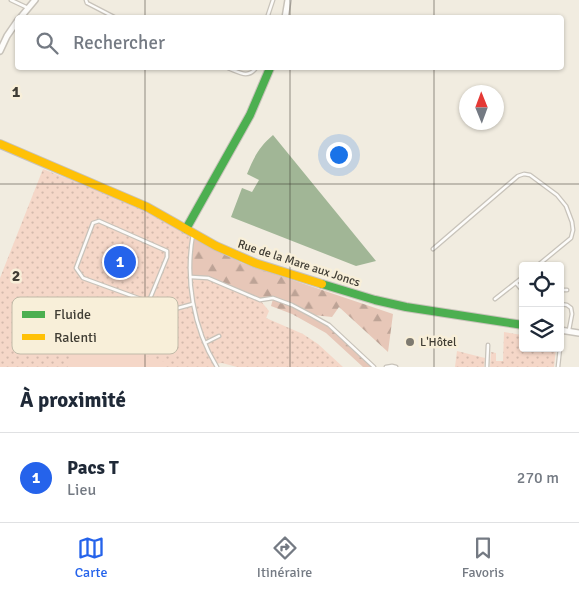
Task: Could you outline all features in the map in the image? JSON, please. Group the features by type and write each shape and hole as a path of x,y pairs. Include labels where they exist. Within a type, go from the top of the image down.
{"street":[{"path":"22,15 35,0"},
{"path":"286,15 288,0"},
{"path":"0,51 15,24"},
{"path":"189,231 250,115 269,70"},
{"name":"Rue de la Mare aux Joncs","path":"0,144 147,207 228,252 255,263 375,300 416,309 519,324"},
{"path":"564,331 579,333"}],"lane":[{"path":"11,0 28,8"},
{"path":"86,0 87,4 110,15"},
{"path":"268,15 273,0"},
{"path":"233,70 244,74 249,74 254,70"},
{"path":"433,249 518,176 524,174 530,175 558,195 566,206 572,222 571,238 542,262"},
{"path":"138,297 83,278 76,268 93,223 99,221 167,251 168,258 151,297"},
{"path":"189,231 193,304 198,326 217,367"},
{"path":"191,277 208,278 260,300 273,298 292,305 328,325 374,367"},
{"path":"495,300 519,281"},
{"path":"516,283 519,286"},
{"path":"178,308 193,304"},
{"path":"564,305 571,308 572,311 570,332"},
{"path":"205,343 219,336"},
{"path":"487,367 488,345"},
{"path":"558,367 560,352"},
{"path":"386,367 396,367"}],"shaded area":[{"path":"273,135 376,261 356,266 231,217 242,188 252,192 259,180 247,174 257,153"},
{"path":"43,169 132,204 192,237 208,278 260,300 269,311 266,318 303,334 318,344 343,367 237,367 222,363 215,364 217,367 0,367 0,278"},
{"path":"504,332 519,334 519,352 556,352 554,367 490,367 491,352 496,353 496,361 503,361"},
{"path":"457,351 485,358 484,367 455,367"},
{"path":"72,354 140,354 165,362 163,367 68,367"}],"green space":[{"path":"192,237 242,263 393,314 388,352 339,307 332,317 313,315 329,325 374,367 363,367 326,333 292,314 271,306 273,299 260,300 208,278 191,277"}],"traffic: fast":[{"path":"186,229 250,115 269,70"},
{"path":"322,284 406,307 519,324"}],"traffic: slow":[{"path":"0,144 147,207 216,246 255,263 322,284"}],"place":[{"name":"Pacs T","path":"120,262"},
{"name":"L'Hôtel","path":"410,342"}]}
